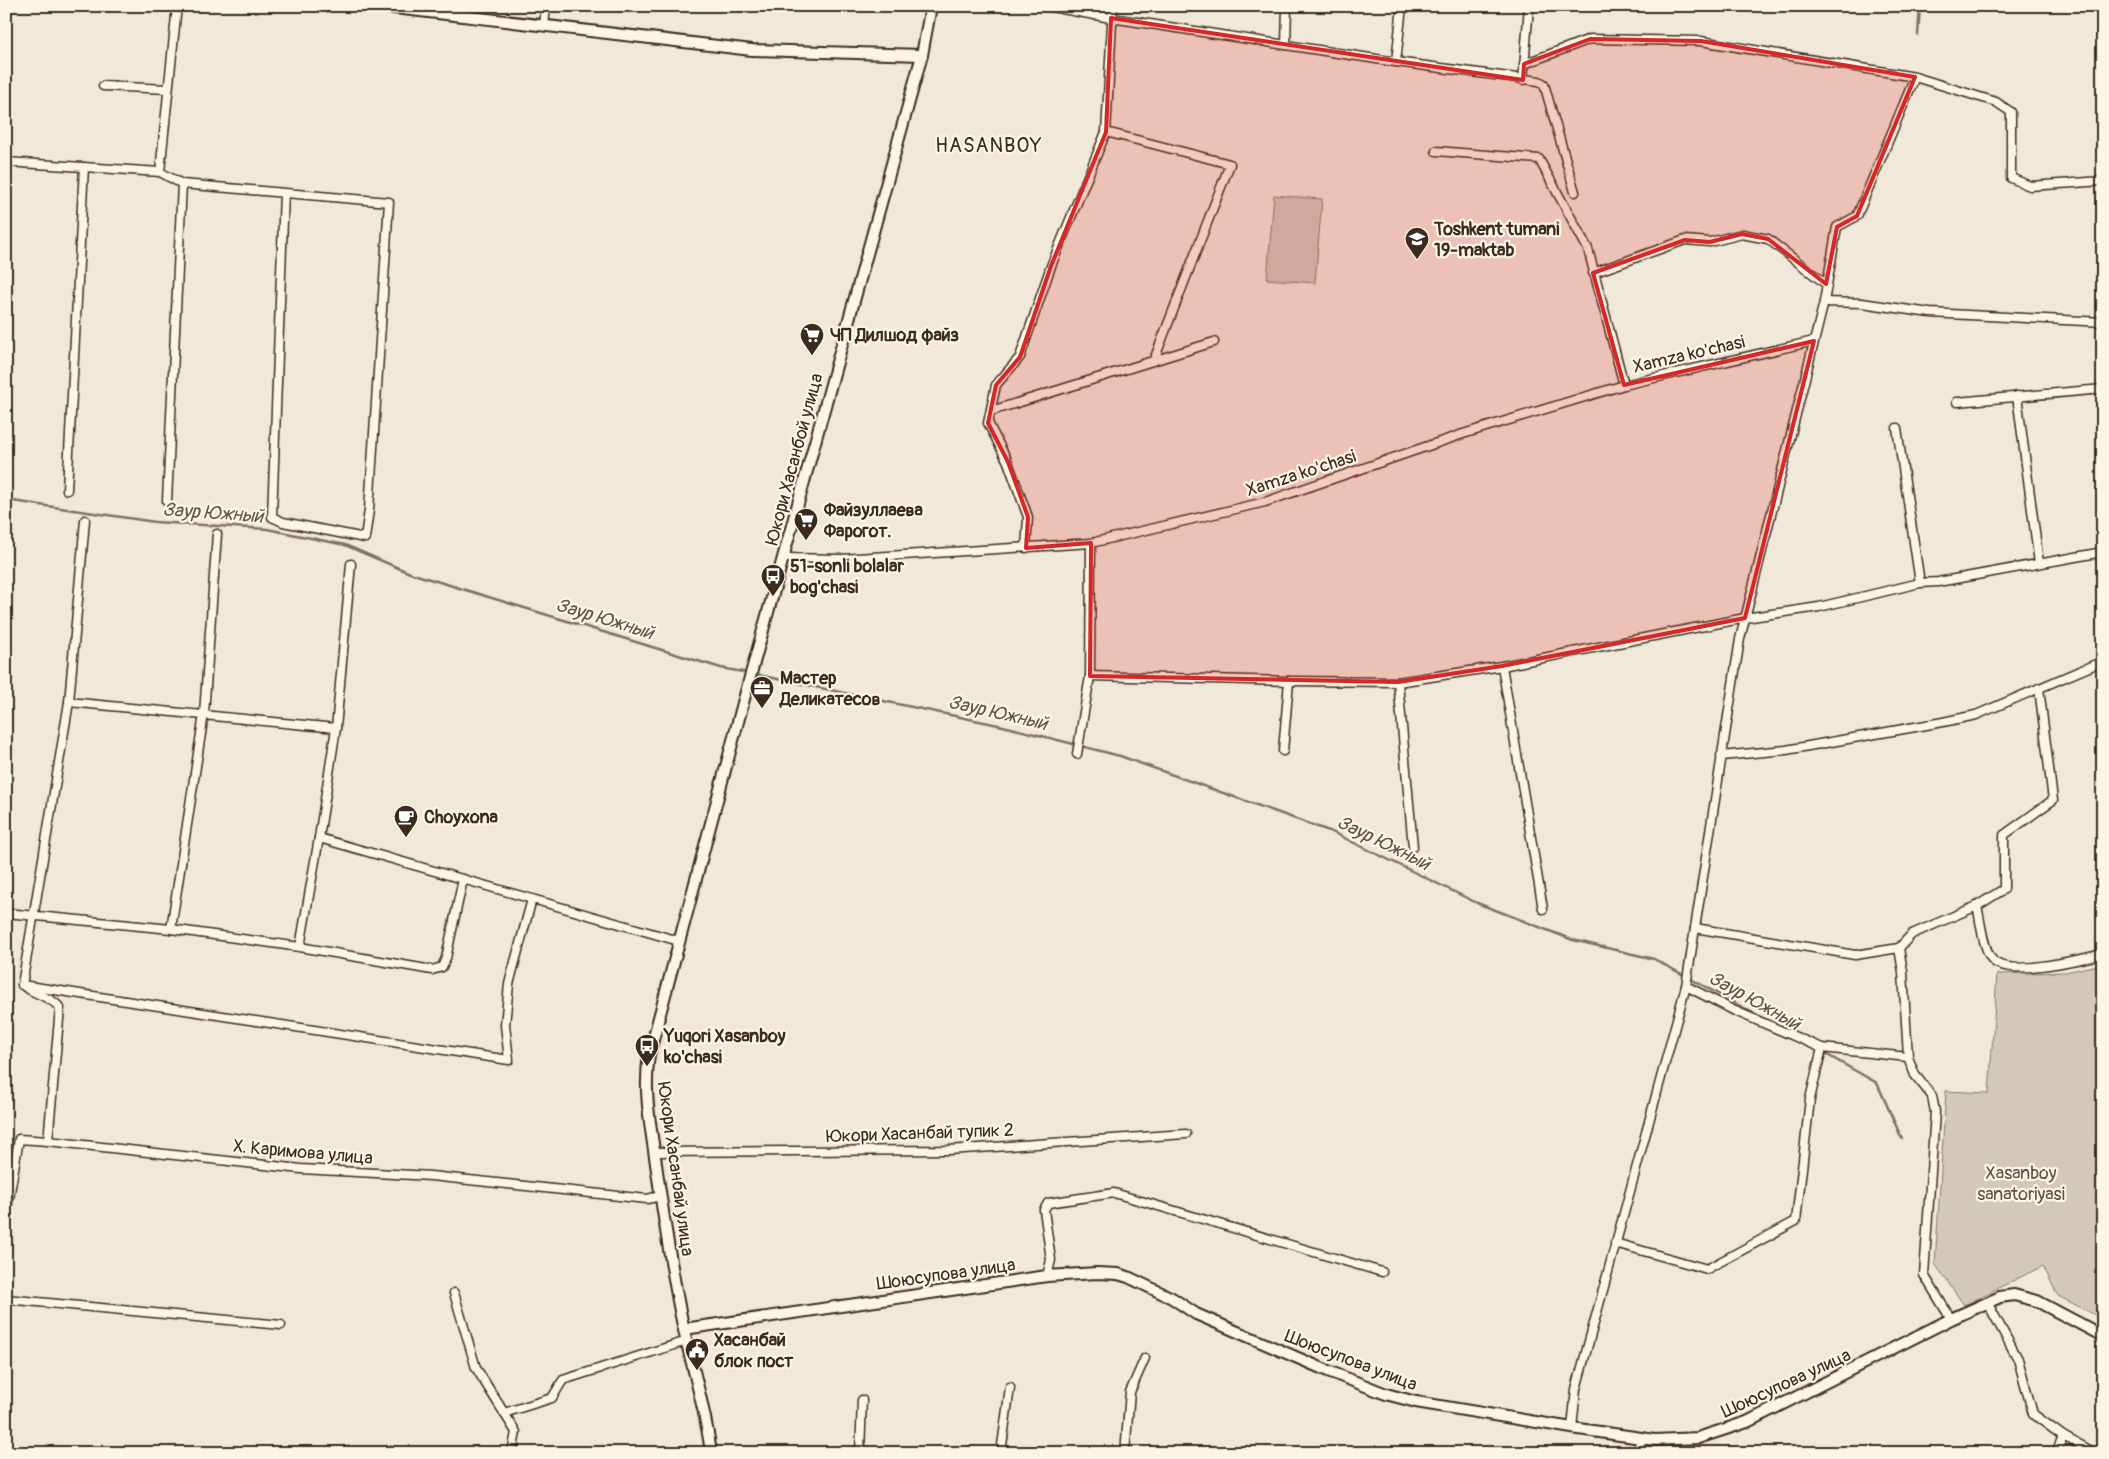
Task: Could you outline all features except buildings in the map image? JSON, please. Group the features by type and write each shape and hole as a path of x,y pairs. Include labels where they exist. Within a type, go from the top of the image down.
{"street":[{"path":"160,172 177,6"},
{"path":"377,6 752,50 922,55"},
{"path":"544,26 546,6"},
{"name":"Юкори Хасанбой улица","path":"747,688 922,55 930,6"},
{"path":"1046,6 1111,18 1396,62 1539,81 1544,84 1575,192"},
{"path":"1026,548 1028,517 1008,462 988,423 996,385 1020,357 1051,266 1106,132 1113,6"},
{"path":"1286,45 1287,6"},
{"path":"1396,62 1402,6"},
{"path":"1523,80 1529,6"},
{"path":"1524,64 1590,39 1700,41 1915,77 1996,102 2011,112 2011,178 2030,186 2103,181"},
{"path":"1572,1428 1576,1388 1686,986 1721,756 1745,618 1824,302 1837,227 1857,216 1915,77"},
{"path":"103,86 168,89"},
{"path":"1106,132 1230,164 1154,360"},
{"path":"1436,151 1539,159 1588,250 1624,385"},
{"path":"6,162 160,172 182,184 390,202 369,510 365,538 283,522 272,517 284,193"},
{"path":"67,490 84,167"},
{"path":"167,501 182,184"},
{"path":"1593,273 1685,240 1710,242 1742,234 1768,239 1826,284"},
{"path":"1824,302 1862,303 1930,313 2103,322"},
{"name":"Xamza ko'chasi","path":"784,558 841,559 1091,543 1265,502 1463,434 1624,385 1814,341"},
{"path":"991,411 1214,342"},
{"path":"1957,402 2103,389"},
{"path":"2017,396 2039,563"},
{"path":"1897,428 1920,583"},
{"path":"22,985 69,702 86,520"},
{"path":"170,929 204,714 217,534"},
{"path":"1077,754 1090,676 1091,543"},
{"path":"1090,676 1398,682 1502,666 1745,618 1819,607 1920,583 1938,582 2101,552 2103,565"},
{"path":"300,947 336,728 351,564"},
{"path":"1721,756 1786,750 1976,715 2103,661"},
{"path":"1502,666 1542,909"},
{"path":"1283,751 1289,681"},
{"path":"1398,682 1414,848"},
{"name":"Юкори Хасанбай улица","path":"711,1453 702,1398 684,1329 661,1196 647,1102 647,1067 651,1043 747,688"},
{"path":"1695,928 1855,956 1900,948 1912,934 1977,906 2004,888 2004,834 2053,800 2039,688"},
{"path":"69,702 336,728"},
{"path":"319,838 678,941"},
{"path":"6,913 170,929 300,947 432,970 442,967 446,958 464,880"},
{"path":"22,985 509,1060 505,1025 509,984 532,899"},
{"path":"1977,906 1986,947 1991,960 2000,966 2050,966 2103,954"},
{"path":"1900,948 1908,1057 1915,1075 1932,1096 1935,1112 1924,1275 1951,1319"},
{"path":"22,985 57,1004 61,1014 48,1141"},
{"path":"1686,986 1735,1012 1822,1048 1908,1057"},
{"path":"57,1004 62,991"},
{"path":"1616,1243 1707,1269 1796,1221 1810,1099 1822,1048"},
{"name":"Юкори Хасанбай тупик 2","path":"654,1152 948,1150 1186,1134"},
{"name":"Х. Каримова улица","path":"6,1216 19,1140 48,1141 301,1169 431,1176 647,1199 661,1196"},
{"path":"1046,1276 1051,1260 1044,1210 1048,1203 1114,1193 1382,1272"},
{"name":"Шоюсупова улица","path":"684,1329 1046,1276 1097,1273 1123,1275 1150,1286 1196,1314 1386,1394 1430,1405 1642,1439 1669,1440 1698,1438 1747,1422 1986,1302 2014,1295 2044,1304 2103,1336"},
{"path":"454,1293 476,1368 516,1432 512,1453"},
{"path":"6,1299 281,1325"},
{"path":"1986,1302 2018,1359 2033,1414 2063,1436 2094,1453"},
{"path":"504,1413 552,1398 564,1380 687,1341"},
{"path":"1125,1453 1130,1392 1145,1358"},
{"path":"1001,1453 1010,1387"},
{"path":"860,1453 862,1400"},
{"path":"2056,1453 2063,1436"},
{"path":"1637,1453 1642,1439"}],"highlighted area":[{"path":"1111,18 1523,80 1524,64 1590,39 1701,41 1915,77 1857,216 1837,227 1826,284 1768,239 1742,234 1710,242 1685,240 1593,273 1624,385 1814,341 1745,618 1502,666 1398,682 1090,676 1091,543 1026,548 1028,517 1008,462 988,423 996,385 1020,357 1051,266 1106,132"}],"green space":[{"path":"1274,195 1322,199 1315,283 1267,279"},
{"name":"Xasanboy sanatoriyasi","path":"2103,964 2103,1319 2058,1296 2043,1266 1964,1305 1935,1264 1946,1091 1989,1093 1997,974 2065,972"}],"waterway":[{"path":"1918,35 1920,6"},
{"name":"Заур Южный","path":"6,500 155,522 267,529 345,545 410,573 721,668 748,673"},
{"name":"Заур Южный","path":"754,674 1003,726 1120,756 1332,832 1477,903 1573,940 1654,959 1770,1022"},
{"name":"Заур Южный","path":"1822,1052 1877,1083 1902,1139"}],"place":[{"name":"Toshkent tumani 19-maktab","path":"1417,260"},
{"name":"ЧП Дилшод файз","path":"812,356"},
{"name":"Файзуллаева Фарогот.","path":"806,541"},
{"name":"51-sonli bolalar bog'chasi","path":"773,597"},
{"name":"Мастер Деликатесов","path":"762,709"},
{"name":"Choyxona","path":"406,838"},
{"name":"Yuqori Xasanboy ko'chasi","path":"647,1067"},
{"name":"Хасанбай блок пост","path":"697,1371"}],"district":[{"name":"HASANBOY","path":"989,145"}]}
